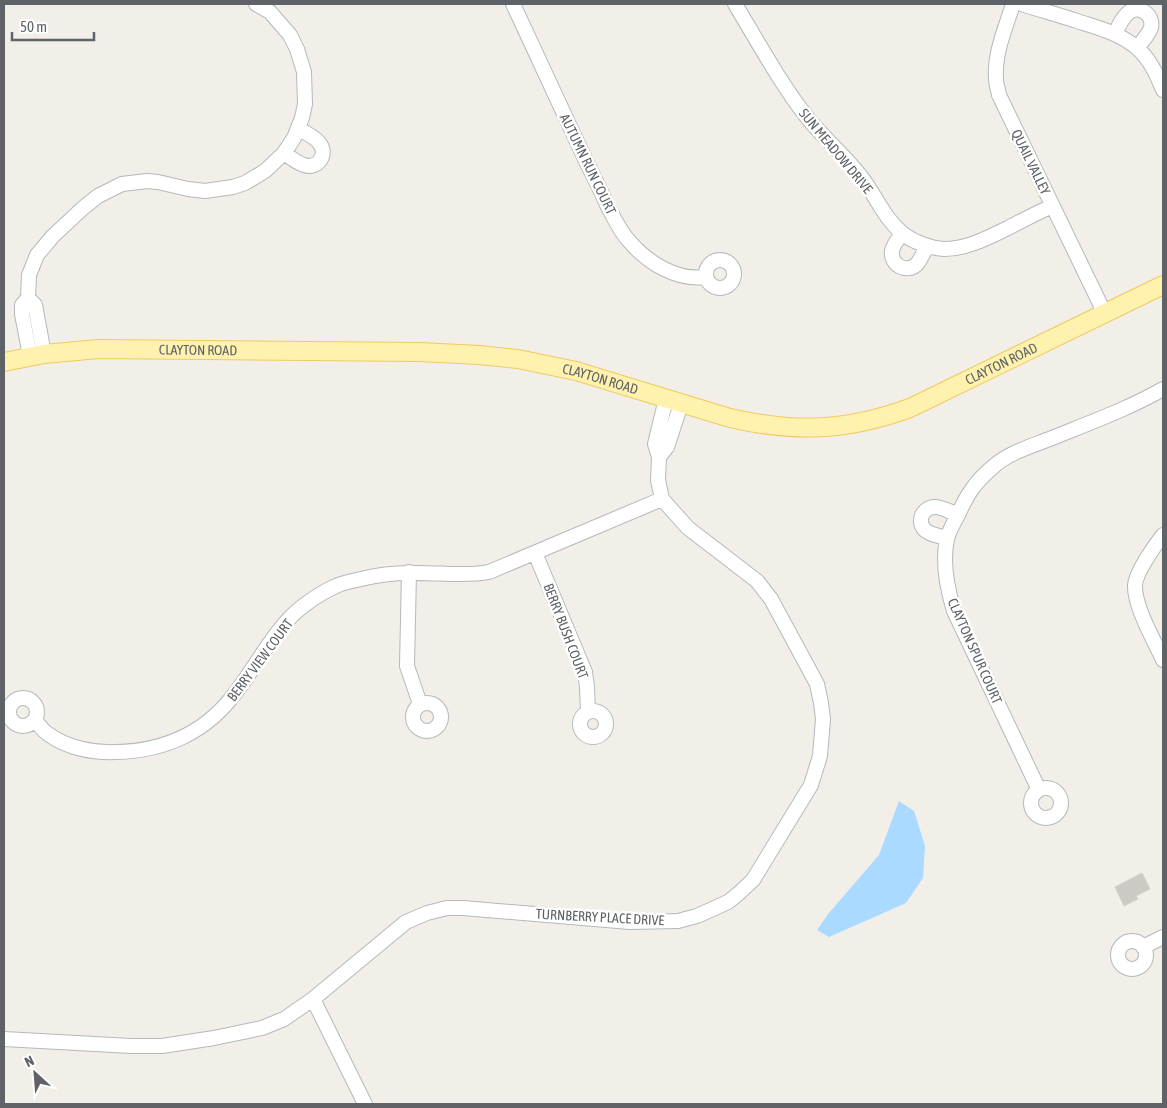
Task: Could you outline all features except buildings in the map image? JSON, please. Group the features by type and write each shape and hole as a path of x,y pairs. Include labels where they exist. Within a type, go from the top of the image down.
{"main road":[{"name":"CLAYTON ROAD","path":"4,362 37,355 98,349 137,348 419,352 478,355 518,359 558,367 730,418 770,426 832,427 872,421 928,400 1105,314 1162,289"}],"street":[{"path":"37,355 35,305 28,298 29,275 38,255 53,236 83,208 98,196 122,184 158,182 205,191 233,187 265,172 284,153 294,138 305,104 302,63 290,35 272,8 256,4"},
{"name":"AUTUMN RUN COURT","path":"513,4 592,173 619,228 628,241 638,252 658,266 678,275 696,278 706,277"},
{"name":"SUN MEADOW DRIVE","path":"735,4 805,115 858,174 887,218 902,234 927,246 942,249 958,248 974,244 1052,206"},
{"name":"QUAIL VALLEY","path":"1013,4 996,64 999,95 1105,314"},
{"path":"1022,4 1115,34 1137,48 1155,70 1163,90"},
{"path":"1115,34 1126,14 1134,10 1143,11 1149,17 1151,25 1146,37 1137,48"},
{"path":"284,153 307,166 317,164 321,160 322,146 298,128"},
{"path":"902,234 892,250 893,259 898,266 906,269 915,266 927,246"},
{"name":"CLAYTON SPUR COURT","path":"1039,790 954,610 949,593 945,557 947,538 967,495 978,481 995,465 1014,453 1130,406 1163,389"},
{"path":"662,499 658,480 659,457 667,447 673,401"},
{"name":"BERRY VIEW COURT","path":"35,720 47,734 61,742 84,750 124,752 162,746 197,729 212,718 236,692 274,636 288,619 310,602 337,586 374,576 409,572 473,575 489,572 662,499"},
{"name":"TURNBERRY PLACE DRIVE","path":"4,1039 162,1046 262,1028 284,1019 314,999 406,922 426,913 447,908 630,922 678,921 697,916 728,902 738,894 753,880 811,785 820,756 824,719 817,684 771,599 757,581 688,528 662,499"},
{"path":"947,538 927,532 924,529 921,522 923,513 934,507 958,515"},
{"path":"1163,534 1138,574 1135,583 1136,597 1140,610 1163,660"},
{"name":"BERRY BUSH COURT","path":"535,553 584,672 588,712"},
{"path":"409,572 407,666 420,704"},
{"path":"1143,947 1163,937"},
{"path":"314,999 365,1104"}],"water":[{"path":"899,801 914,811 925,846 923,878 906,903 829,937 817,930 829,913 879,855"}]}
